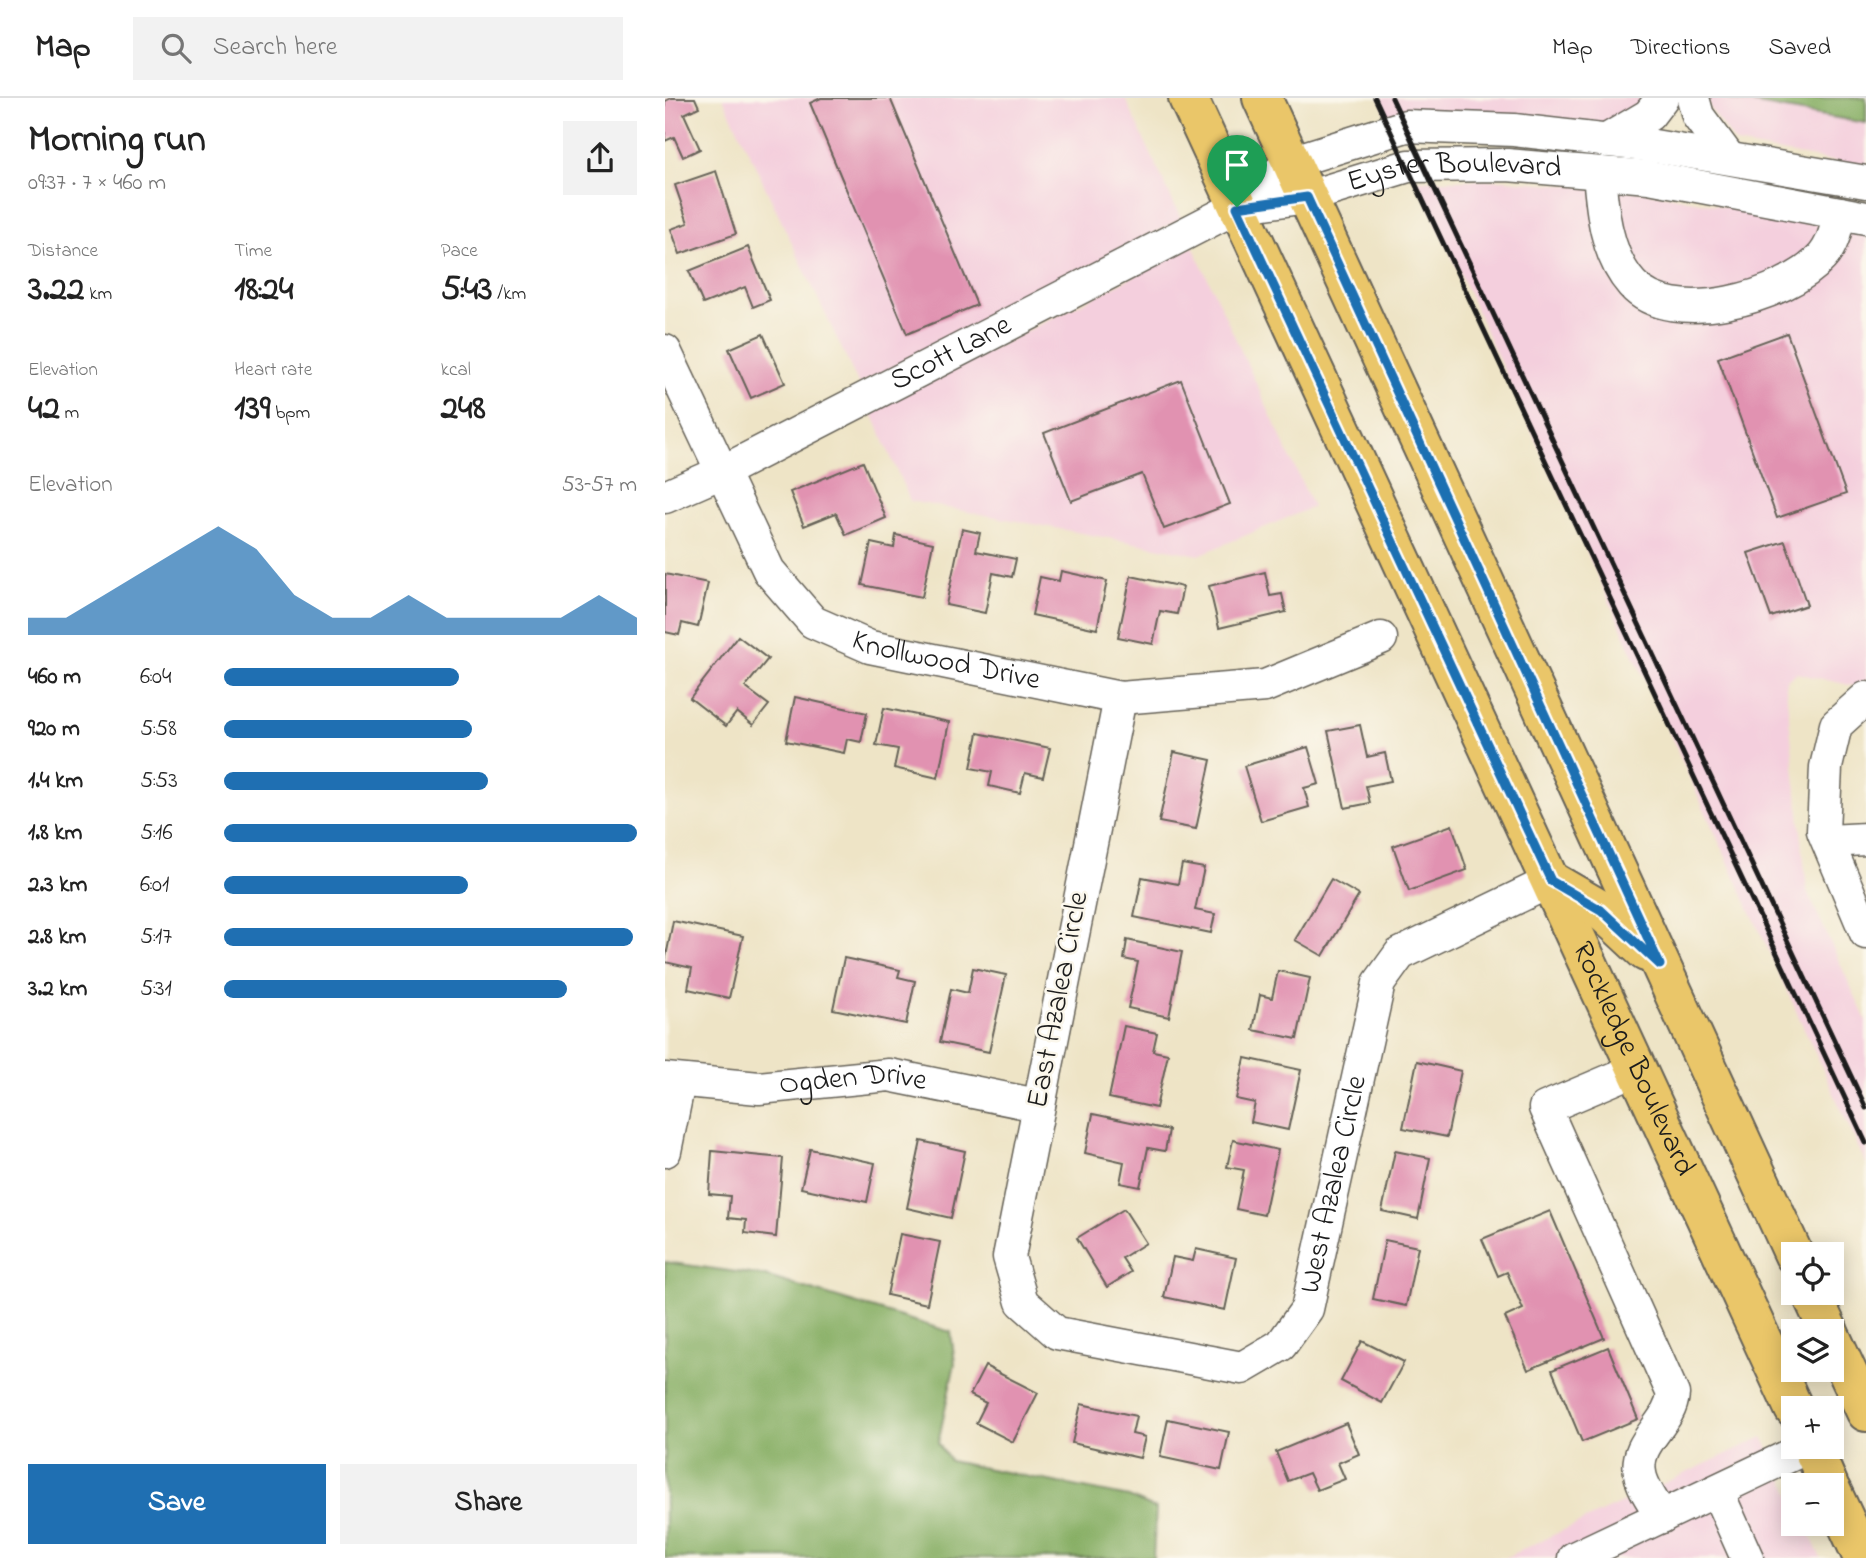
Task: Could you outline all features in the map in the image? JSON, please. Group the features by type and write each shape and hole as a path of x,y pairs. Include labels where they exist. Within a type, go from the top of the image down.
{"main road":[{"name":"Rockledge Boulevard","path":"1188,98 1788,1396"},
{"path":"1262,98 1788,1242"},
{"path":"1551,881 1601,910 1660,965"},
{"path":"1844,1365 1866,1412"},
{"path":"1844,1518 1863,1558"}],"street":[{"path":"1605,141 1649,115 1662,98"},
{"path":"1693,98 1699,116 1729,158"},
{"name":"Eyster Boulevard","path":"1237,207 1290,162 1406,126 1514,130 1605,141 1729,158 1866,182"},
{"name":"Eyster Boulevard","path":"1237,207 1307,197 1384,171 1424,164 1507,165 1649,177 1853,215"},
{"path":"1599,173 1602,210 1619,267 1633,286 1651,301 1694,309 1748,297 1793,279 1822,258 1853,215"},
{"name":"Scott Lane","path":"665,496 722,471 1237,207"},
{"name":"Knollwood Drive","path":"665,351 769,571 813,622 870,647 1121,698 1265,685 1381,638"},
{"name":"East Azalea Circle","path":"1022,1301 1009,1257 1037,1105 1121,698"},
{"path":"1866,698 1836,724 1826,767 1823,831 1866,933"},
{"path":"1828,841 1866,839"},
{"name":"West Azalea Circle","path":"1022,1301 1057,1333 1241,1368 1281,1345 1307,1309 1379,983 1400,954 1551,881"},
{"path":"1637,1069 1545,1108 1673,1394 1672,1407 1644,1447 1640,1460 1642,1480 1662,1517"},
{"name":"Ogden Drive","path":"672,1081 759,1088 889,1075 1037,1105"},
{"path":"665,1151 672,1081"},
{"path":"1574,1558 1785,1459"},
{"path":"1717,1491 1747,1558"}],"shaded area":[{"path":"723,98 1125,98 1181,219 859,385"},
{"path":"1379,98 1646,98 1641,104 1603,126 1387,116"},
{"path":"1707,98 1728,98 1866,123 1866,167 1736,144 1710,108"},
{"path":"1417,180 1506,180 1646,192 1866,233 1866,680 1858,687 1796,673 1787,680 1786,688 1807,891 1866,1020 1866,1164"},
{"path":"1193,246 1313,507 1199,555 910,501 871,411"},
{"path":"1763,1437 1781,1474 1781,1536 1811,1536 1821,1558 1504,1558"}],"green space":[{"path":"1866,98 1866,123 1728,99"},
{"path":"665,1262 765,1276 951,1332 955,1363 938,1443 950,1461 1129,1497 1156,1509 1153,1558 665,1558"}],"building":[{"path":"671,98 695,98 699,107 684,114 700,149 683,157 674,137 665,141 665,101"},
{"path":"821,98 890,98 977,305 907,334 810,103"},
{"path":"716,171 736,234 680,254 671,229 688,223 675,185"},
{"path":"748,247 770,300 753,307 745,287 703,304 689,271"},
{"path":"1787,333 1846,494 1777,518 1718,358"},
{"path":"763,334 785,383 751,398 729,349"},
{"path":"1181,380 1230,504 1164,529 1142,474 1071,501 1044,433"},
{"path":"863,462 886,518 846,535 836,513 804,526 790,492"},
{"path":"962,529 980,533 976,551 1016,559 1012,577 993,573 985,613 946,605"},
{"path":"896,535 933,543 922,597 862,585 871,543 894,548"},
{"path":"1785,541 1807,605 1771,617 1748,553"},
{"path":"1061,571 1107,581 1097,629 1032,615 1040,577 1059,581"},
{"path":"1265,572 1270,596 1282,594 1286,612 1219,628 1209,586"},
{"path":"665,574 708,583 698,627 682,623 679,635 665,632"},
{"path":"1131,576 1183,587 1177,614 1160,611 1153,644 1118,637"},
{"path":"738,636 768,659 745,687 769,705 753,725 737,712 726,726 690,698"},
{"path":"795,697 867,713 861,742 847,739 844,753 786,741"},
{"path":"884,708 949,722 938,778 894,768 898,749 876,745"},
{"path":"1360,725 1367,757 1385,753 1391,781 1366,786 1370,803 1345,808 1328,731"},
{"path":"978,733 1050,748 1043,777 1025,773 1020,793 989,786 992,772 971,768"},
{"path":"1308,747 1319,784 1304,788 1309,807 1261,821 1244,766"},
{"path":"1174,752 1211,760 1196,829 1159,822"},
{"path":"1452,825 1467,870 1409,891 1393,846"},
{"path":"1182,864 1204,868 1195,910 1215,914 1211,933 1134,917 1142,877 1178,884"},
{"path":"1331,879 1359,895 1323,956 1295,940"},
{"path":"673,921 743,936 729,998 688,989 692,968 665,962"},
{"path":"1127,940 1182,952 1169,1017 1128,1008 1138,962 1124,959"},
{"path":"844,958 900,970 898,977 915,981 906,1024 833,1009"},
{"path":"973,968 1006,975 989,1052 940,1042 951,989 968,993"},
{"path":"1278,971 1310,978 1297,1039 1253,1030 1260,995 1272,998"},
{"path":"1124,1026 1157,1033 1153,1051 1168,1054 1156,1108 1109,1098"},
{"path":"1245,1058 1301,1070 1288,1130 1251,1122 1255,1103 1236,1099"},
{"path":"1417,1061 1461,1071 1447,1137 1403,1128"},
{"path":"1093,1114 1169,1130 1165,1151 1148,1148 1140,1187 1120,1183 1124,1162 1085,1153"},
{"path":"1233,1140 1278,1150 1264,1215 1236,1209 1244,1170 1227,1167"},
{"path":"921,1141 965,1151 951,1218 907,1208"},
{"path":"810,1149 875,1163 867,1202 801,1188"},
{"path":"712,1151 783,1158 776,1237 745,1233 746,1220 728,1218 730,1196 709,1194"},
{"path":"1395,1151 1430,1158 1418,1219 1382,1211"},
{"path":"1124,1209 1146,1243 1122,1258 1131,1272 1107,1287 1077,1238"},
{"path":"1550,1211 1604,1338 1528,1370 1505,1317 1523,1309 1507,1272 1498,1276 1482,1239"},
{"path":"900,1234 940,1242 927,1304 887,1295"},
{"path":"1385,1240 1418,1247 1406,1306 1373,1299"},
{"path":"1196,1249 1236,1258 1225,1310 1164,1297 1173,1257 1193,1261"},
{"path":"1362,1341 1404,1362 1382,1403 1341,1381"},
{"path":"1608,1347 1638,1419 1582,1442 1552,1370"},
{"path":"985,1366 1038,1393 1013,1442 976,1423 986,1403 970,1395"},
{"path":"1081,1404 1136,1416 1132,1434 1145,1437 1140,1458 1072,1443"},
{"path":"1168,1419 1229,1432 1221,1470 1160,1457"},
{"path":"1346,1423 1359,1454 1338,1463 1345,1479 1317,1490 1309,1473 1288,1481 1276,1452"}],"railway":[{"path":"1375,98 1866,1143"},
{"path":"1392,98 1866,1108"}],"route":[{"path":"1307,197 1660,965 1601,910 1551,881 1237,207 1307,197"}]}
